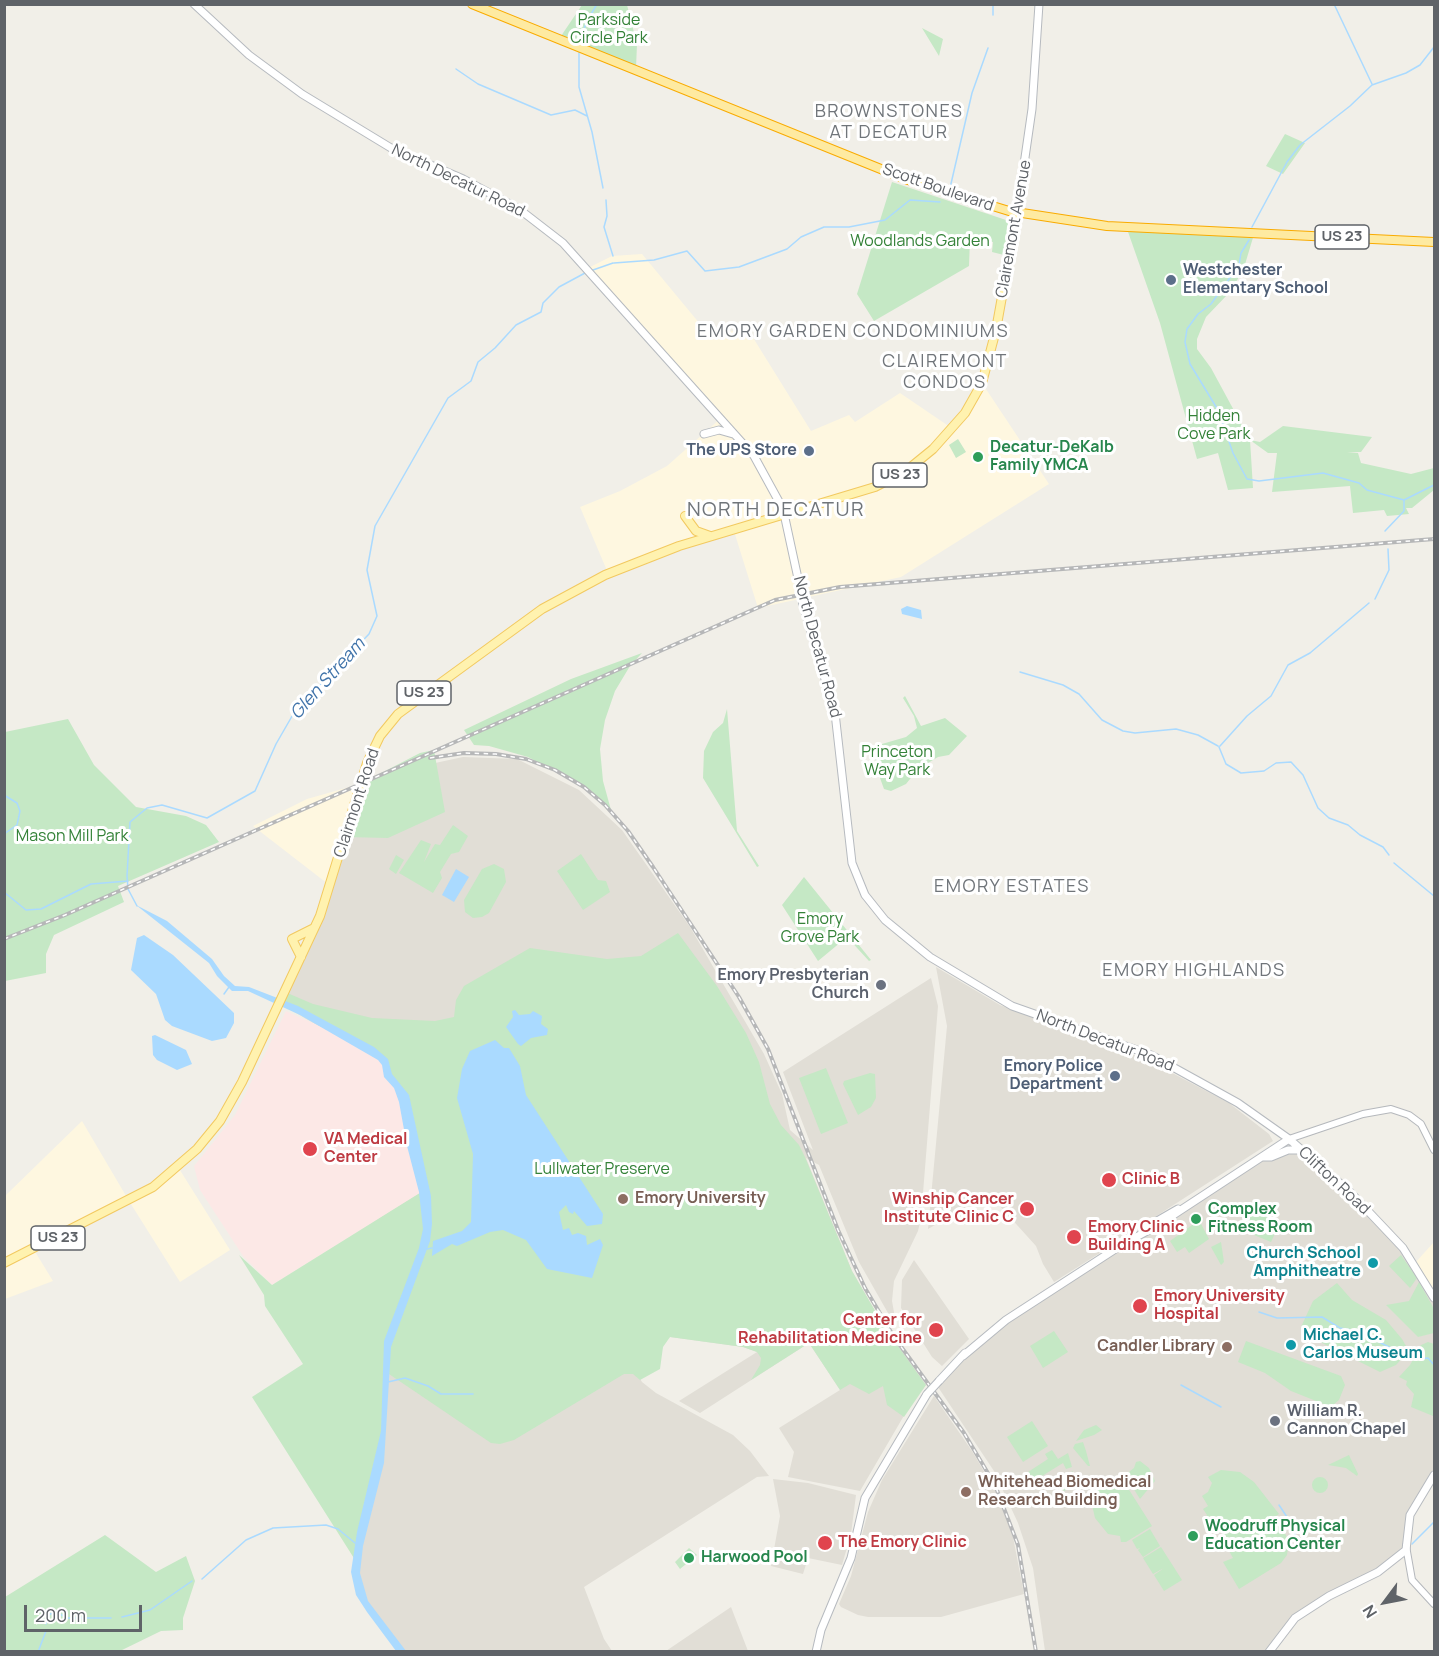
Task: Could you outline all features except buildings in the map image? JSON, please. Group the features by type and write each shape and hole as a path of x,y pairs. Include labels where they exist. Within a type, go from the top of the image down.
{"highway":[{"name":"Scott Boulevard","path":"472,4 908,180 963,199 1017,213 1075,223 1117,227 1434,242"}],"main road":[{"name":"North Decatur Road","path":"194,4 249,55 319,105 391,148 463,179 543,226 569,249 737,435 758,462 785,515 803,605 836,720 852,863 861,888 875,910 895,930 925,953 1006,1002 1042,1018 1160,1059 1226,1095 1289,1139 1320,1165"},
{"name":"Clairemont Avenue","path":"943,439 970,407 982,383 996,330 1029,137 1027,131 1032,109 1039,4"},
{"path":"704,434 719,430 737,435"},
{"name":"Clairmont Road","path":"4,1263 132,1200 182,1164 202,1144 224,1115 315,927 337,868 367,763 380,736 398,714 559,599 622,567 712,536 885,483 913,467 943,439"},
{"path":"685,516 696,531 712,536"},
{"path":"301,957 292,939 315,927"},
{"name":"Clifton Road","path":"1246,1166 1289,1139"},
{"path":"816,1652 822,1630 851,1558 865,1498 914,1412 927,1394 992,1329 1141,1234 1145,1228 1170,1212 1180,1209 1282,1143"},
{"path":"1260,1157 1271,1157 1288,1150 1302,1150"},
{"name":"Clifton Road","path":"1320,1165 1360,1202 1402,1248 1434,1298"},
{"path":"1269,1652 1281,1633 1295,1618 1329,1596 1378,1572 1406,1550 1407,1528"}],"street":[{"path":"1289,1139 1363,1114 1391,1109 1409,1115 1421,1124 1434,1150"},
{"path":"1434,1475 1407,1528 1407,1556 1412,1580 1434,1604"}],"shaded area":[{"path":"642,254 710,336 747,328 811,431 849,415 855,422 900,393 950,427 968,408 982,383 1049,484 901,577 758,608 733,528 642,556 608,573 580,507 620,491 667,466 721,418 644,328 586,269 612,256"},
{"name":"Emory University","path":"463,757 517,759 579,790 622,830 690,927 764,1054 782,1094 790,1130 813,1150 783,1072 931,978 938,1006 921,1218 918,1231 894,1281 892,1301 895,1318 892,1320 859,1262 819,1165 806,1158 852,1271 885,1328 926,1385 909,1407 860,1491 788,1477 794,1452 779,1428 840,1390 809,1343 700,1413 679,1401 757,1352 743,1347 670,1337 630,1362 642,1382 656,1393 733,1435 750,1451 769,1476 757,1477 584,1587 604,1639 612,1651 401,1651 370,1611 358,1584 385,1065 279,1003 315,927 344,840 412,768"},
{"path":"360,784 328,884 253,826 307,799"},
{"path":"936,967 1000,1005 1148,1060 1229,1103 1269,1134 1273,1141 1130,1233 1111,1242 1111,1246 1054,1282 1036,1246 989,1194 928,1229 947,1026"},
{"name":"VA Medical Center","path":"286,1011 346,1038 379,1058 397,1089 424,1191 272,1285 243,1256 200,1190 194,1166 235,1115"},
{"path":"82,1121 129,1201 34,1250 53,1281 5,1299 5,1196"},
{"path":"1289,1139 1325,1169 1396,1240 1434,1298 1434,1475 1413,1510 1406,1550 1295,1618 1269,1651 1045,1651 1033,1568 1018,1523 994,1471 936,1384 982,1337"},
{"path":"178,1167 230,1250 180,1282 129,1201"},
{"path":"1434,1242 1434,1295 1415,1263"},
{"path":"914,1260 969,1339 942,1366 932,1357 901,1308 902,1280"},
{"path":"934,1396 972,1451 996,1492 1013,1537 1024,1594 941,1617 858,1615 839,1604 851,1576 868,1512 882,1480"},
{"path":"773,1479 808,1483 856,1495 851,1534 842,1565 808,1558 803,1574 771,1566 780,1516"},
{"path":"731,1607 748,1651 666,1651"}],"green space":[{"name":"Parkside Circle Park","path":"582,5 627,5 637,44 636,68 561,36"},
{"path":"922,28 943,39 939,56"},
{"path":"1285,134 1305,143 1283,174 1266,166"},
{"name":"Woodlands Garden","path":"892,182 1009,221 1004,255 992,252 993,242 970,239 969,266 874,321 857,294"},
{"path":"1127,229 1255,231 1243,271 1228,294 1206,317 1197,339 1197,349 1211,368 1250,440 1253,488 1228,490 1218,453 1197,459 1160,323"},
{"name":"Hidden Cove Park","path":"1283,426 1372,437 1361,452 1347,452 1358,453 1361,463 1411,474 1434,468 1434,490 1412,508 1406,508 1409,514 1387,516 1384,510 1353,513 1350,486 1272,492 1277,453 1268,453 1250,440 1260,442"},
{"path":"958,439 966,452 956,458 949,445"},
{"path":"642,653 630,666 615,691 605,720 600,749 603,781 611,810 585,787 528,757 489,746 474,745 464,730 571,679"},
{"name":"Princeton Way Park","path":"905,696 921,726 945,718 967,736 949,755 938,757 918,769 906,784 891,791 884,789 876,767 875,753 882,744 906,737 917,728 914,716 903,698"},
{"path":"727,709 737,831 759,866 757,867 703,778 704,751 713,732 723,723"},
{"name":"Mason Mill Park","path":"68,719 94,765 136,807 186,816 206,825 219,842 118,886 124,902 54,935 46,954 46,973 5,981 5,732"},
{"path":"434,750 445,812 388,838 345,837 360,784 420,753"},
{"path":"453,825 468,836 459,852 451,854 440,872 442,878 433,893 399,873 421,840 431,844 424,862 435,844 440,845"},
{"path":"581,854 598,880 606,881 610,892 583,910 557,871"},
{"path":"396,855 404,860 396,874 389,869"},
{"path":"494,864 504,869 506,882 489,913 473,918 465,912 464,900 482,869"},
{"name":"Emory Grove Park","path":"804,877 871,960 869,961 847,937 818,961 782,905"},
{"name":"Lullwater Preserve","path":"678,933 717,986 746,1033 759,1062 770,1104 781,1125 799,1145 805,1157 852,1271 885,1328 926,1385 904,1417 887,1405 883,1386 869,1394 850,1384 840,1390 809,1343 751,1380 760,1365 761,1358 757,1352 743,1347 670,1337 663,1347 660,1369 640,1380 633,1374 624,1374 514,1440 500,1444 491,1443 386,1372 383,1434 357,1563 252,1397 303,1364 265,1306 264,1295 239,1255 272,1285 423,1191 405,1102 380,1056 279,1003 285,992 313,1004 372,1018 435,1021 454,1017 456,1000 464,986 530,948 607,959 641,956"},
{"path":"826,1068 848,1123 821,1134 799,1078"},
{"path":"870,1073 875,1074 876,1098 871,1107 858,1115 843,1084 844,1081"},
{"path":"1258,1207 1279,1225 1271,1242 1254,1235 1245,1220"},
{"path":"1199,1220 1209,1239 1189,1253 1185,1247 1177,1252 1170,1241"},
{"path":"1221,1242 1224,1262 1221,1265 1211,1247"},
{"path":"1401,1255 1417,1278 1410,1288 1389,1266"},
{"path":"1419,1282 1433,1307 1434,1333 1418,1337 1386,1305 1409,1301"},
{"path":"1337,1283 1352,1300 1386,1320 1402,1339 1409,1351 1396,1365 1380,1372 1302,1333 1301,1327 1313,1301"},
{"path":"1054,1331 1068,1352 1043,1368 1030,1346"},
{"path":"1246,1341 1341,1376 1345,1385 1339,1400 1333,1405 1326,1405 1291,1391 1265,1373 1238,1362"},
{"path":"1428,1342 1434,1344 1433,1416 1411,1407 1414,1394 1406,1385 1407,1381 1399,1377 1410,1365 1421,1345"},
{"path":"1032,1421 1048,1446 1023,1462 1007,1437"},
{"path":"1096,1425 1102,1430 1076,1441 1084,1430"},
{"path":"1083,1442 1090,1466 1073,1448 1075,1444"},
{"path":"1052,1450 1058,1459 1068,1453 1072,1467 1066,1469 1063,1463 1034,1481 1028,1472 1048,1459 1045,1454"},
{"path":"1349,1455 1357,1476 1346,1468 1328,1465"},
{"path":"1140,1461 1149,1468 1155,1481 1140,1499 1125,1475 1134,1468 1136,1462"},
{"path":"1221,1470 1240,1472 1254,1482 1279,1514 1276,1516 1289,1541 1287,1555 1281,1563 1239,1589 1223,1562 1233,1558 1228,1549 1231,1547 1215,1521 1208,1524 1205,1520 1207,1515 1203,1509 1208,1506 1202,1496 1208,1492 1212,1483 1208,1477"},
{"path":"1073,1471 1065,1491 1047,1486"},
{"path":"1320,1477 1328,1485 1320,1493 1312,1485"},
{"path":"1110,1479 1110,1486 1126,1485 1152,1526 1126,1542 1121,1542 1120,1536 1108,1534 1095,1518 1092,1505 1098,1497 1095,1492"},
{"path":"1150,1529 1160,1546 1143,1557 1138,1550 1140,1548 1137,1549 1132,1540"},
{"path":"105,1535 156,1572 186,1556 195,1581 183,1618 183,1630 161,1631 120,1651 5,1651 5,1597"},
{"path":"1161,1547 1182,1580 1164,1591 1154,1575 1164,1568 1153,1574 1143,1558"},
{"path":"689,1548 697,1555 680,1569 675,1562"}],"water":[{"path":"907,606 921,610 922,619 902,614 901,609"},
{"path":"456,869 469,877 454,902 442,895"},
{"path":"136,905 167,921 212,959 224,976 235,986 249,987 298,1006 374,1047 388,1059 392,1074 409,1095 431,1196 432,1224 430,1241 391,1347 384,1463 363,1546 360,1573 368,1601 406,1651 396,1651 367,1612 356,1595 351,1572 357,1532 381,1431 384,1341 419,1248 423,1229 419,1192 394,1088 384,1077 382,1065 378,1060 300,1015 248,991 232,991 217,976 209,963"},
{"path":"144,935 173,955 234,1013 234,1023 226,1038 212,1041 172,1026 165,1020 156,994 131,970 137,938"},
{"path":"515,1010 519,1015 530,1014 533,1011 542,1016 541,1024 548,1029 547,1035 531,1038 521,1046 518,1044 506,1027 513,1017 512,1011"},
{"path":"155,1035 186,1050 192,1064 177,1070 157,1060 153,1055 152,1036"},
{"path":"495,1040 504,1048 509,1048 520,1066 526,1095 603,1214 602,1224 587,1226 574,1211 573,1214 569,1212 566,1205 559,1212 563,1230 569,1228 572,1235 578,1233 586,1236 587,1245 600,1239 603,1245 592,1278 547,1269 526,1240 503,1230 490,1232 457,1246 452,1244 432,1256 433,1241 462,1231 471,1222 473,1154 457,1098 462,1069 470,1051"}],"waterway":[{"path":"580,42 586,23 597,4"},
{"path":"993,4 993,15"},
{"path":"1334,4 1372,84"},
{"path":"1252,227 1287,162 1300,145 1350,106 1372,85 1406,73 1420,65 1434,47"},
{"path":"950,188 972,93 988,48"},
{"path":"579,50 579,87 592,132 603,188"},
{"path":"456,69 478,84 551,115 575,110 587,116"},
{"path":"606,200 607,216 604,227 613,256"},
{"path":"614,263 654,260 687,251 705,271 739,267 787,249 801,237 824,227 849,227 885,220 910,200 940,202"},
{"path":"1249,240 1241,253 1239,265 1211,304 1198,314 1187,329 1185,342 1190,364 1218,410 1233,453 1247,479 1259,481 1323,473 1359,483 1367,490 1404,500"},
{"path":"593,270 613,263"},
{"name":"Glen Stream","path":"137,906 128,889 130,822 147,808 162,805 207,818 255,791 276,744 295,711 369,634 377,616 367,570 375,526 448,398 471,381 478,362 495,348 516,325 541,312 543,303 559,287 585,273"},
{"path":"1385,531 1404,511 1404,500 1434,485"},
{"path":"1375,599 1389,570 1388,549"},
{"path":"1220,746 1247,716 1271,696 1288,665 1310,653 1369,603"},
{"path":"1020,672 1063,685 1079,694 1102,720 1123,731 1135,733 1176,729 1198,735 1218,746"},
{"path":"1219,747 1226,764 1241,773 1264,771 1276,763 1291,762 1303,775 1318,808 1329,818 1348,825 1360,835 1383,847 1389,855"},
{"path":"4,795 17,803 20,811 17,825 4,834"},
{"path":"1394,863 1434,896"},
{"path":"4,892 26,910 41,909 91,884 128,881"},
{"path":"224,994 229,987"},
{"path":"427,1249 432,1248"},
{"path":"1218,1298 1232,1302"},
{"path":"1259,1312 1277,1318 1322,1317 1340,1328 1357,1331 1405,1355"},
{"path":"1417,1359 1428,1358 1434,1365"},
{"path":"388,1382 405,1378 428,1386 441,1394 473,1394"},
{"path":"1181,1385 1221,1407"},
{"path":"1279,1505 1291,1523 1300,1549"},
{"path":"1412,1544 1434,1522"},
{"path":"202,1579 246,1540 273,1528 326,1525 338,1529 355,1543"},
{"path":"122,1617 150,1610 192,1581"},
{"path":"46,1624 47,1616 56,1611 66,1618 111,1618"},
{"path":"38,1652 46,1631"}],"railway":[{"path":"4,939 65,915 775,600 840,587 1434,539"},
{"path":"430,758 464,753 496,754 526,759 555,770 584,787 605,805 628,831 653,867 739,997 768,1049 838,1230 865,1288 894,1337 964,1433 995,1485 1018,1545 1036,1652"}],"place":[{"name":"Westchester Elementary School","path":"1171,280"},
{"name":"The UPS Store","path":"809,451"},
{"name":"Decatur-DeKalb Family YMCA","path":"978,457"},
{"name":"Emory Presbyterian Church","path":"881,985"},
{"name":"Emory Police Department","path":"1115,1076"},
{"name":"VA Medical Center","path":"310,1149"},
{"name":"Clinic B","path":"1109,1180"},
{"name":"Emory University","path":"623,1199"},
{"name":"Winship Cancer Institute Clinic C","path":"1027,1209"},
{"name":"Complex Fitness Room","path":"1196,1219"},
{"name":"Emory Clinic Building A","path":"1074,1237"},
{"name":"Church School Amphitheatre","path":"1373,1263"},
{"name":"Emory University Hospital","path":"1140,1306"},
{"name":"Center for Rehabilitation Medicine","path":"936,1330"},
{"name":"Michael C. Carlos Museum","path":"1291,1345"},
{"name":"Candler Library","path":"1227,1347"},
{"name":"William R. Cannon Chapel","path":"1275,1421"},
{"name":"Whitehead Biomedical Research Building","path":"966,1492"},
{"name":"Woodruff Physical Education Center","path":"1193,1536"},
{"name":"The Emory Clinic","path":"825,1543"},
{"name":"Harwood Pool","path":"689,1558"}],"district":[{"name":"BROWNSTONES AT DECATUR","path":"889,122"},
{"name":"EMORY GARDEN CONDOMINIUMS","path":"853,332"},
{"name":"CLAIREMONT CONDOS","path":"945,372"},
{"name":"NORTH DECATUR","path":"776,510"},
{"name":"EMORY ESTATES","path":"1012,887"},
{"name":"EMORY HIGHLANDS","path":"1194,971"}]}
